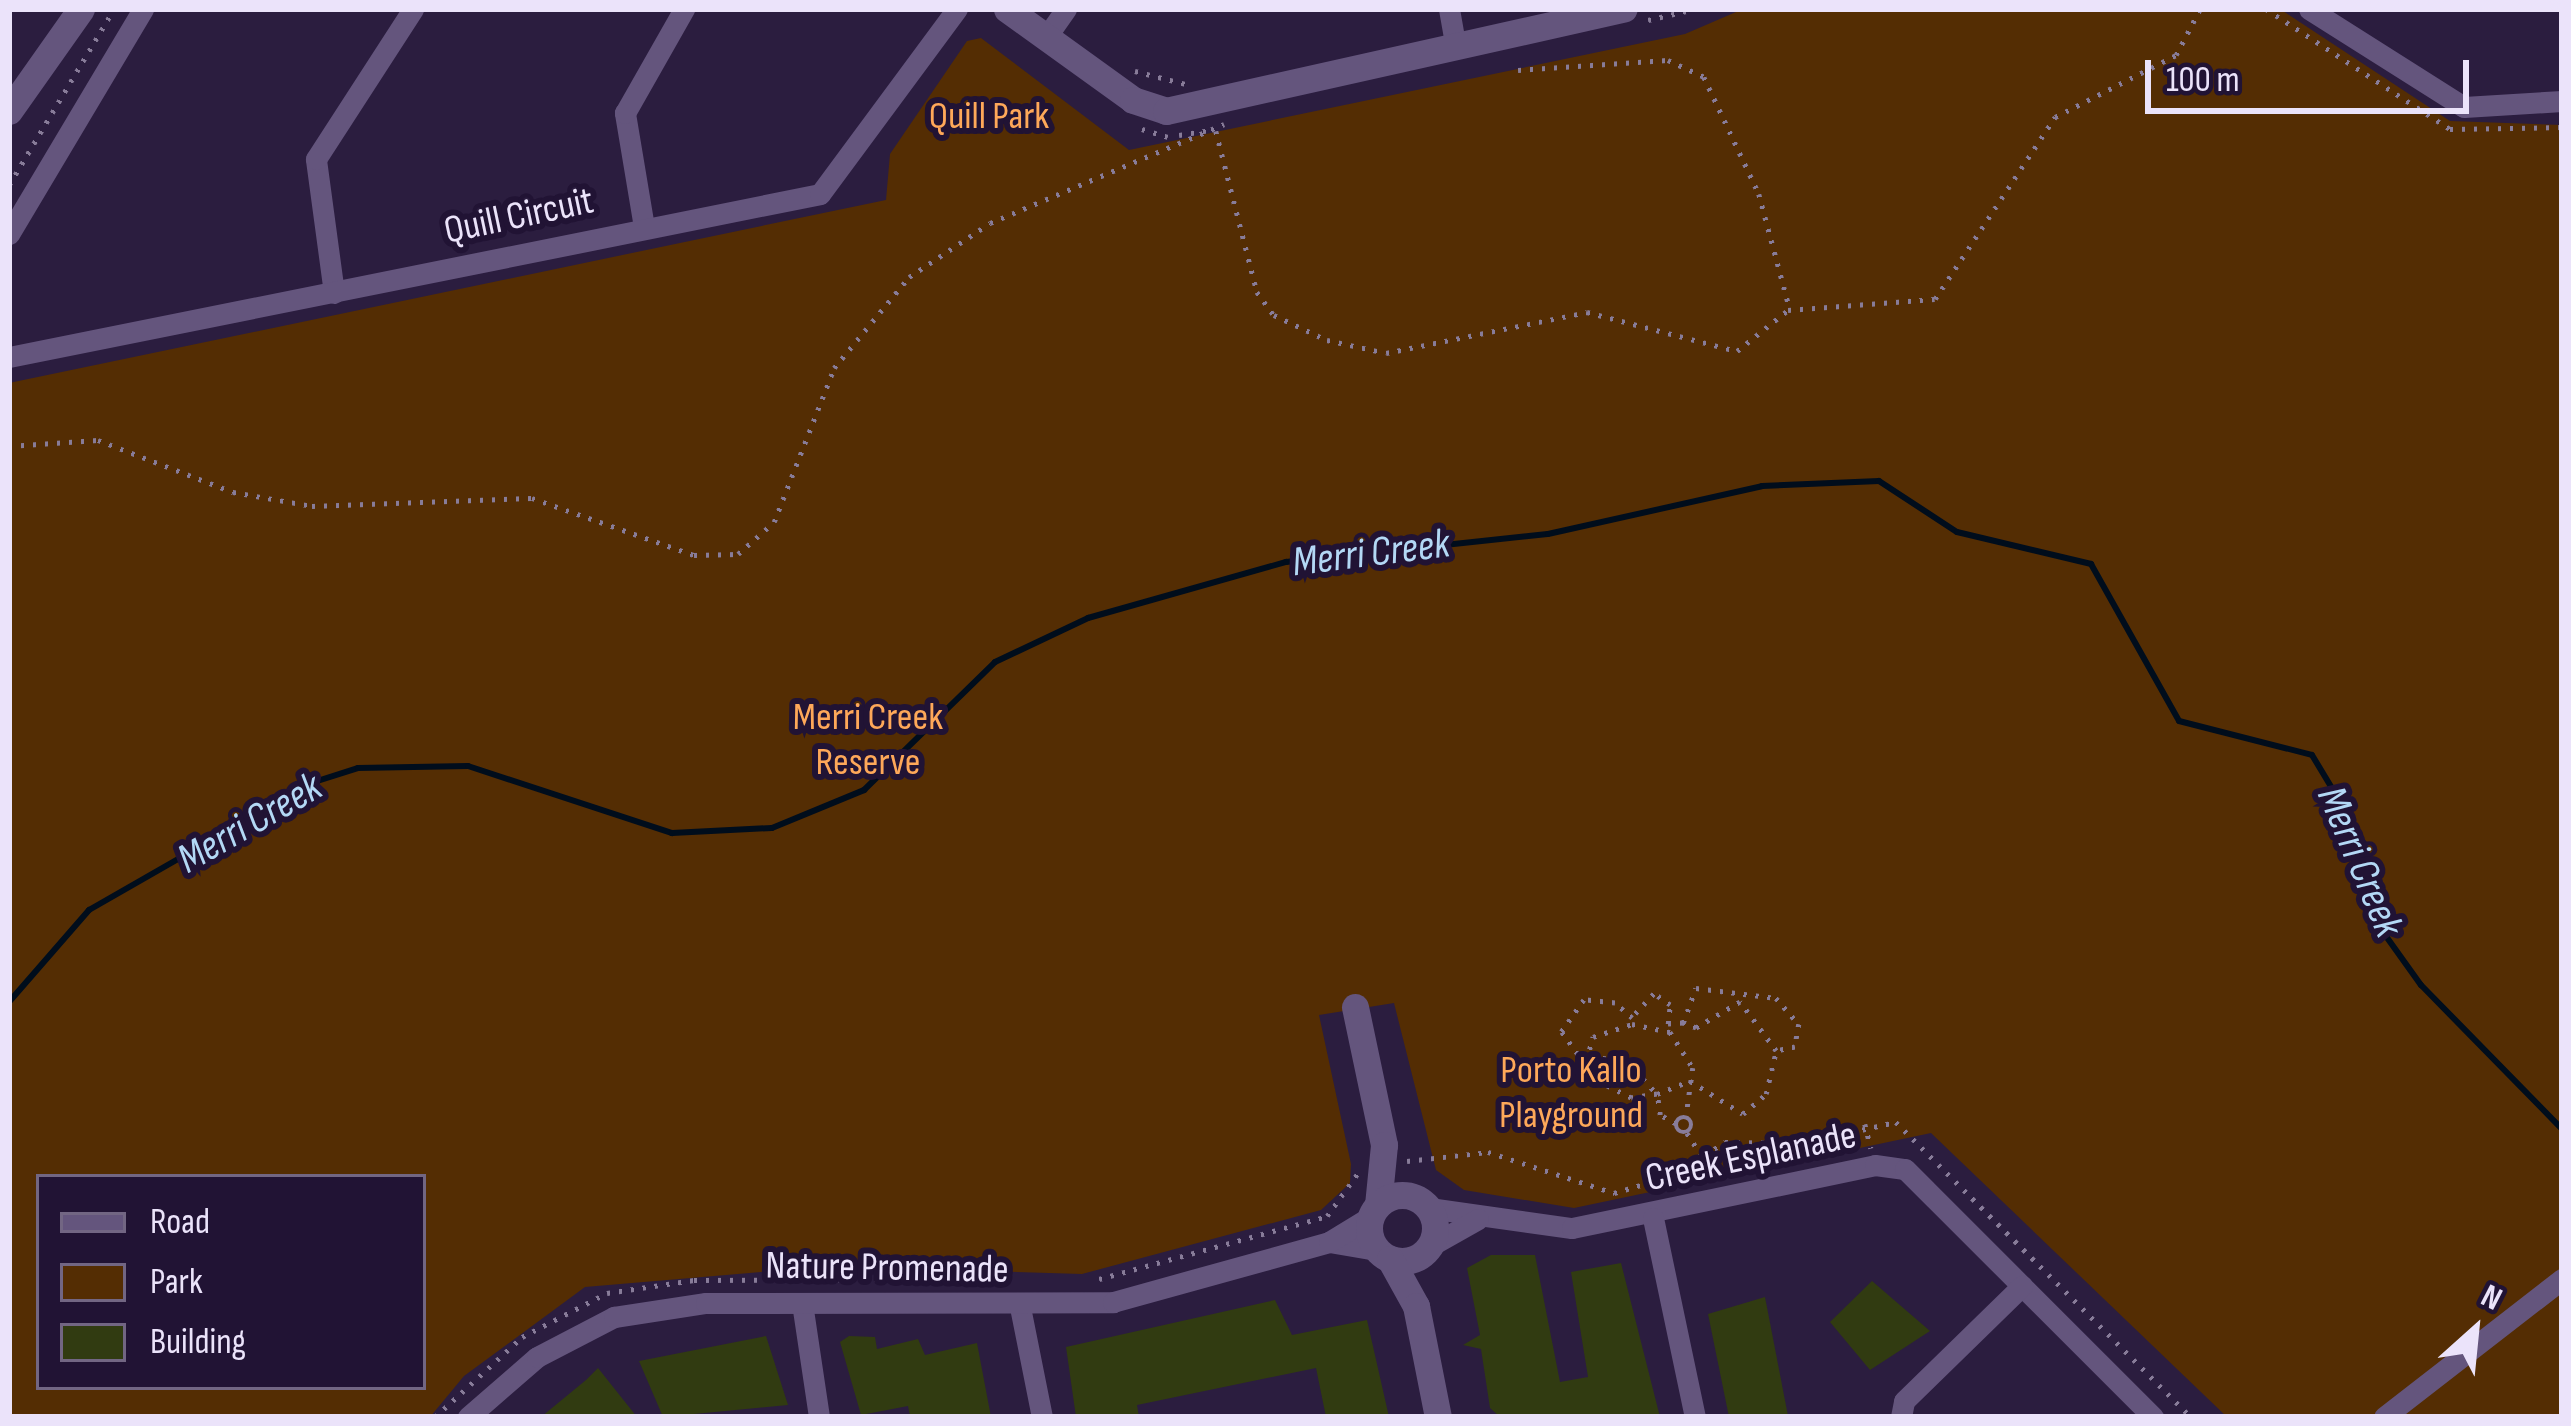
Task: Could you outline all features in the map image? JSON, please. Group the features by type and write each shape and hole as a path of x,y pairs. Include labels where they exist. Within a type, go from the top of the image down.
{"street":[{"path":"9,111 81,9"},
{"path":"9,234 143,9"},
{"path":"334,293 316,159 413,9"},
{"path":"644,227 625,113 685,9"},
{"name":"Quill Circuit","path":"9,357 828,190 956,9"},
{"path":"1006,9 1095,74 1166,111 1624,9"},
{"path":"1047,36 1066,9"},
{"path":"1449,9 1455,43"},
{"path":"2308,9 2464,107 2562,100"},
{"path":"1355,1007 1390,1157 1422,1203 1428,1248 1416,1306"},
{"path":"1390,1157 1374,1211 1383,1255 1416,1306 1438,1417"},
{"name":"Creek Esplanade","path":"1422,1203 1478,1219 1544,1229 1653,1218 1894,1167 2153,1417"},
{"path":"1374,1211 1422,1203"},
{"name":"Nature Promenade","path":"468,1417 537,1357 614,1317 802,1303 1020,1307 1113,1302 1330,1242 1374,1211"},
{"path":"1653,1218 1695,1417"},
{"path":"1383,1255 1428,1248 1478,1219"},
{"name":"Nature Promenade","path":"1330,1242 1383,1255"},
{"path":"2384,1417 2562,1279"},
{"path":"1901,1417 1904,1401 2021,1286"},
{"path":"802,1303 819,1417"},
{"path":"1020,1307 1042,1417"}],"path":[{"path":"9,184 114,9"},
{"path":"1095,74 1188,78 1197,104 1215,129 1263,302 1355,351 1496,338 1587,312 1716,353 1756,341 1790,310 1934,299 2055,117 2176,55 2200,9"},
{"path":"1518,70 1668,60 1704,77 1759,194 1790,310"},
{"path":"9,446 98,440 233,492 312,506 532,498 694,555 738,554 774,523 834,368 909,277 990,223 1215,129"},
{"path":"1673,1031 1683,1023 1696,988 1766,993 1799,1024 1795,1047 1776,1052"},
{"path":"1587,1055 1593,1037 1632,1022 1654,994 1673,1031 1671,1047 1691,1057 1687,1133"},
{"path":"1683,1023 1696,1028 1741,1002 1776,1052 1766,1094 1743,1114 1690,1081"},
{"path":"1673,1031 1632,1022 1615,1003 1571,1006 1562,1032 1587,1055 1609,1088 1657,1094 1690,1081"},
{"path":"1587,1055 1618,1055 1657,1094 1660,1115 1687,1133 1700,1154"},
{"path":"1676,1124 1686,1118"},
{"path":"1085,1280 1327,1216 1352,1172 1390,1157 1488,1152 1614,1193 1674,1175 1700,1154 1879,1121 1914,1130 2191,1417"},
{"path":"435,1417 522,1337 607,1293 756,1277 944,1280"}],"green space":[{"name":"Merri Creek Reserve","path":"1743,9 2280,9 2450,121 2562,125 2562,1417 2227,1417 1931,1133 1574,1208 1464,1190 1436,1170 1394,1003 1319,1015 1351,1164 1350,1183 1321,1210 1082,1274 832,1266 585,1287 464,1376 430,1417 9,1417 9,383 886,200 890,154 967,41 981,38 1129,150 1685,34"}],"building":[{"path":"1491,1255 1535,1255 1560,1382 1588,1377 1571,1272 1621,1263 1660,1417 1500,1417 1490,1408 1481,1349 1463,1345 1480,1335 1467,1268"},
{"path":"1872,1281 1930,1331 1870,1370 1830,1322"},
{"path":"1765,1297 1788,1416 1729,1417 1708,1314"},
{"path":"1275,1300 1292,1335 1367,1320 1389,1417 1326,1417 1316,1368 1137,1405 1139,1417 1076,1417 1066,1347"},
{"path":"766,1336 788,1405 663,1417 639,1361"},
{"path":"849,1336 875,1337 877,1349 918,1339 925,1355 977,1343 991,1417 910,1416 908,1406 861,1415 840,1342"},
{"path":"598,1368 637,1417 541,1417 586,1380"}],"waterway":[{"name":"Merri Creek","path":"9,1002 89,910 311,783 358,768 468,766 672,833 772,828 864,790 995,662 1088,618 1286,562 1548,534 1762,486 1879,481 1957,532 2091,564 2179,721 2312,755 2339,800 2378,925 2421,985 2562,1129"}],"park label":[{"name":"Quill Park","path":"989,117"},
{"name":"Porto Kallo Playground","path":"1571,1094"}]}
